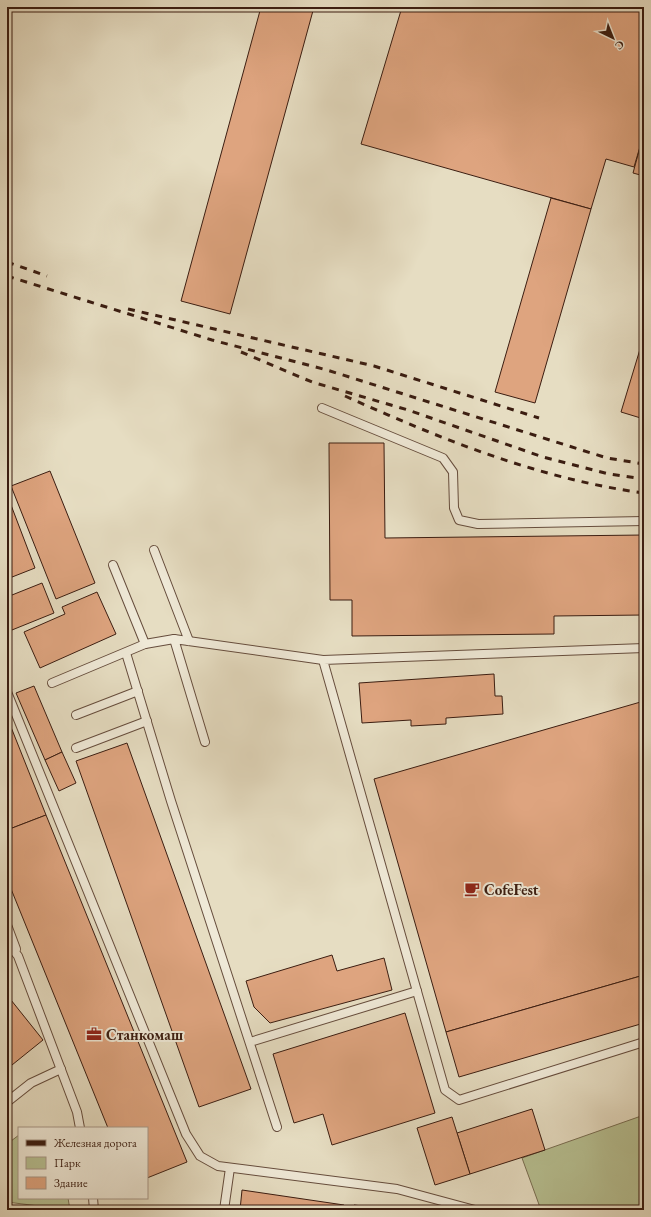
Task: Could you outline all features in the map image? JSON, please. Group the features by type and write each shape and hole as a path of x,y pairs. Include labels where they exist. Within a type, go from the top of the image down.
{"lane":[{"path":"322,408 443,458 453,472 454,508 459,520 478,524 644,521"},
{"path":"154,550 189,641"},
{"path":"112,565 145,644"},
{"path":"174,639 205,742"},
{"path":"52,683 145,644 174,639 323,660 644,648"},
{"path":"126,653 146,721 277,1127"},
{"path":"323,660 445,1090 460,1100 644,1042"},
{"path":"76,715 138,691"},
{"path":"7,692 186,1134 200,1156 218,1166 397,1189 475,1210"},
{"path":"76,748 146,721"},
{"path":"7,926 77,1112 80,1127"},
{"path":"7,942 18,956"},
{"path":"250,1042 417,991"},
{"path":"7,1102 31,1083 61,1069"},
{"path":"224,1210 230,1168"},
{"path":"93,1199 94,1210"}],"green space":[{"path":"644,1115 644,1210 541,1210 522,1158"},
{"path":"18,1136 18,1199 68,1199 70,1210 7,1202 7,1144"}],"building":[{"path":"261,7 314,7 230,314 181,301"},
{"path":"402,7 644,7 644,133 634,167 606,159 591,209 361,144"},
{"path":"644,133 644,176 633,173"},
{"path":"551,198 591,209 535,403 495,392"},
{"path":"644,336 644,419 621,412"},
{"path":"329,443 384,443 385,538 644,535 644,615 554,616 554,634 352,636 352,600 330,600"},
{"path":"50,471 95,583 56,599 11,486"},
{"path":"11,505 35,568 7,579 7,507"},
{"path":"42,583 54,613 7,632 7,597"},
{"path":"97,592 116,634 40,668 24,632 65,614 62,607"},
{"path":"494,674 495,696 502,696 503,714 446,718 446,724 411,726 411,720 362,723 359,683"},
{"path":"34,686 62,752 45,760 16,693"},
{"path":"644,701 644,975 446,1032 374,779"},
{"path":"7,717 46,815 7,830"},
{"path":"127,743 251,1089 199,1107 76,761"},
{"path":"62,752 76,783 59,791 45,760"},
{"path":"46,815 187,1162 148,1178 148,1127 108,1127 7,879 7,830"},
{"path":"332,955 337,971 384,958 392,990 270,1023 254,1007 246,981"},
{"path":"644,975 644,1023 459,1077 446,1032"},
{"path":"7,995 43,1040 7,1069"},
{"path":"405,1013 435,1113 332,1145 323,1114 294,1123 273,1054"},
{"path":"532,1109 545,1150 470,1174 457,1133"},
{"path":"452,1117 470,1174 435,1185 417,1128"},
{"path":"242,1190 344,1205 344,1210 240,1210"},
{"path":"354,1205 394,1210 353,1210"}],"railway":[{"path":"7,262 47,276"},
{"path":"7,276 212,340 327,370 607,458 644,464"},
{"path":"128,309 374,366 539,418"},
{"path":"241,352 312,382 408,410 543,457 609,474 644,479"},
{"path":"345,396 454,442 491,455 566,478 605,487 644,493"}],"place":[{"name":"CofeFest","path":"472,889"},
{"name":"Станкомаш","path":"94,1034"}]}
